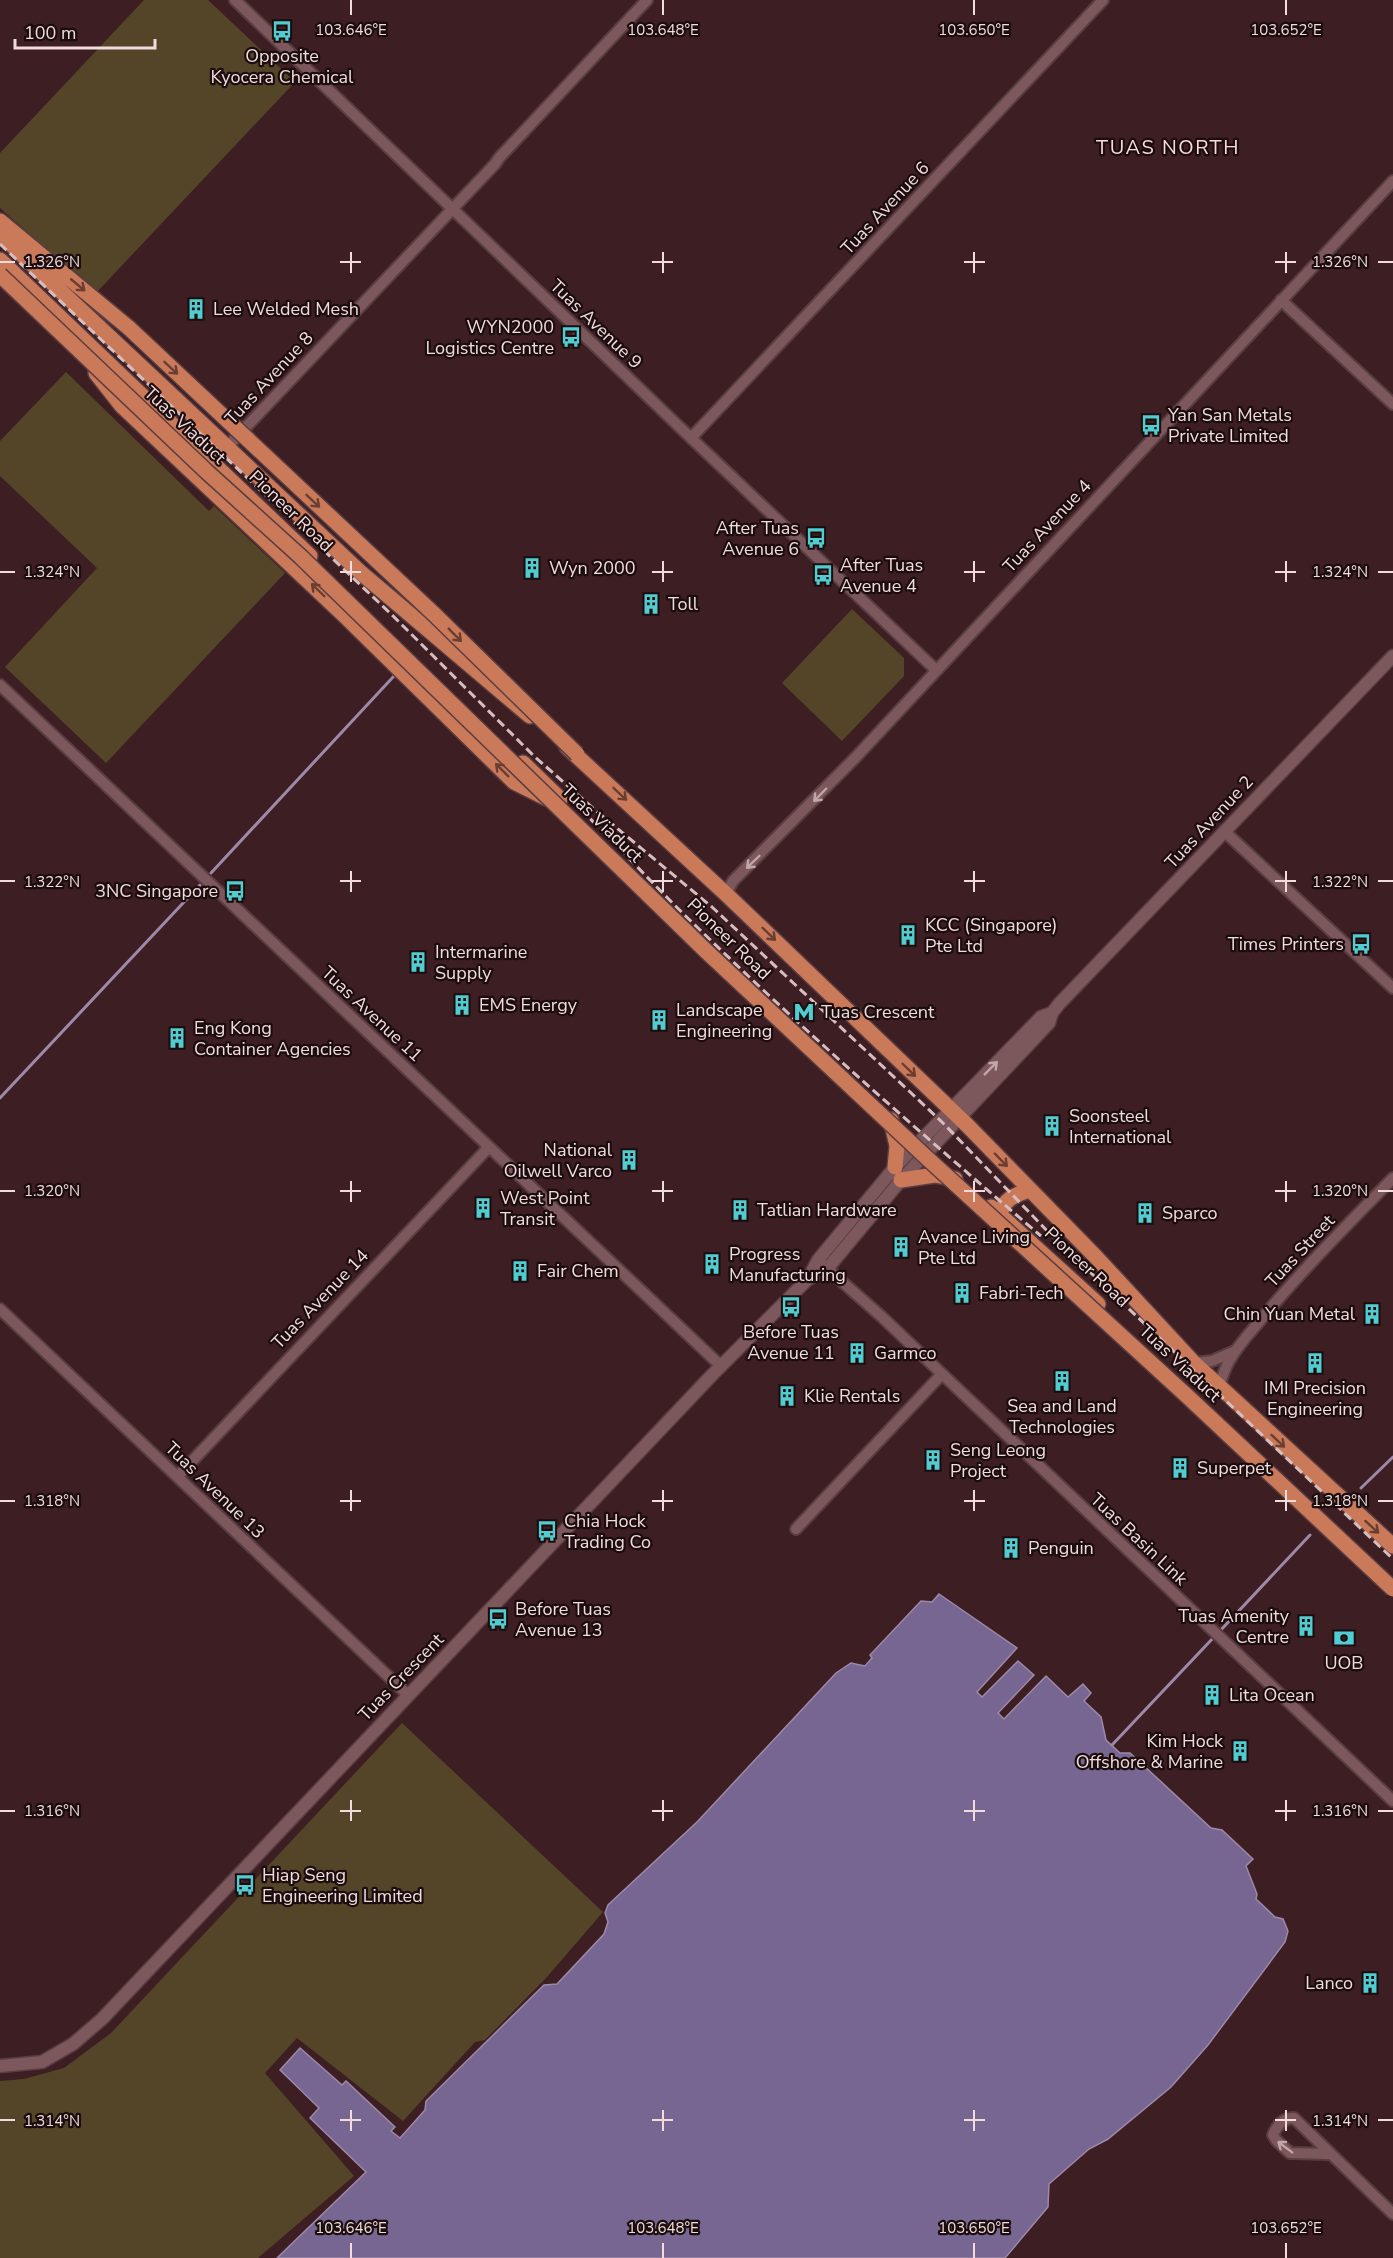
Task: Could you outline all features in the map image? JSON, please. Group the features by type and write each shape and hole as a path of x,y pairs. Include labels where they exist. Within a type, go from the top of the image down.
{"main road":[{"path":"0,221 129,328 435,615 577,754"},
{"name":"Pioneer Road","path":"0,234 360,572 474,670 577,754 726,894 955,1114 1095,1256 1194,1363 1393,1546"},
{"name":"Pioneer Road","path":"0,260 535,774 738,975 1190,1389 1393,1582"},
{"name":"Tuas Viaduct","path":"0,275 206,471 301,557 706,951 1393,1589"},
{"path":"49,306 122,406 337,608 514,782 551,801"},
{"path":"890,1115 897,1146 898,1173 935,1175 961,1180"},
{"path":"1000,1215 1003,1205 1009,1199 1030,1190"}],"street":[{"name":"Tuas Avenue 9","path":"235,0 936,670"},
{"name":"Tuas Avenue 8","path":"212,463 450,207 495,165 499,158 647,0"},
{"name":"Tuas Avenue 6","path":"691,438 1103,0"},
{"name":"Tuas Avenue 4","path":"726,894 733,882 856,757 1393,181"},
{"path":"1281,300 1393,405"},
{"name":"Tuas Avenue 2","path":"955,1114 1041,1017 1052,1012 1393,656"},
{"name":"Tuas Avenue 11","path":"0,685 721,1366"},
{"path":"1224,831 1393,988"},
{"name":"Tuas Crescent","path":"0,2066 42,2062 73,2044 102,2019 721,1366 822,1265 898,1173 955,1114"},
{"name":"Tuas Avenue 14","path":"177,1476 489,1147"},
{"name":"Tuas Street","path":"1220,1386 1225,1368 1236,1350 1286,1289 1393,1178"},
{"name":"Tuas Basin Link","path":"822,1265 862,1299 1393,1801"},
{"name":"Tuas Avenue 13","path":"0,1309 408,1695"},
{"name":"Tuas Street","path":"1194,1363 1212,1361 1236,1350"},
{"path":"796,1529 941,1375"},
{"path":"1329,2154 1290,2153 1273,2135 1276,2127 1287,2118 1294,2118 1393,2214"}],"shaded area":[{"path":"144,0 208,0 295,82 96,293 0,208 0,153"},
{"path":"66,372 209,511 214,506 285,573 106,763 5,667 97,568 0,476 0,441"},
{"path":"852,609 904,658 904,676 842,741 782,683"},
{"path":"939,1594 1017,1648 977,1692 982,1697 1018,1661 1034,1675 998,1713 1004,1719 1046,1676 1068,1697 1083,1684 1091,1693 1084,1701 1101,1717 1106,1740 1120,1753 1130,1753 1211,1828 1222,1830 1253,1859 1246,1866 1257,1894 1256,1899 1275,1917 1283,1919 1288,1931 1285,1942 1208,2045 1171,2087 1108,2139 1089,2149 1049,2184 1048,2207 1005,2258 277,2258 366,2172 310,2118 319,2108 280,2070 300,2048 342,2085 346,2081 395,2127 391,2131 400,2138 425,2110 426,2101 544,1985 557,1984 604,1934 608,1922 605,1913 608,1905 697,1822 836,1673 851,1663 865,1666 872,1658 870,1655 921,1601 932,1602"},
{"path":"402,1723 603,1912 547,1977 485,2040 475,2042 403,2121 297,2038 265,2073 354,2176 258,2258 0,2258 0,2081 24,2079 64,2068 111,2033"}],"waterway":[{"path":"211,873 394,676"},
{"path":"0,1098 200,885"},
{"path":"1361,1488 1393,1457"},
{"path":"1219,1632 1310,1535"},
{"path":"1112,1745 1214,1637"}],"railway":[{"path":"0,244 390,613 535,757 712,907 944,1124 1054,1238 1393,1559"},
{"path":"571,800 680,910 780,1006 1041,1236"}],"place":[{"name":"Opposite Kyocera Chemical","path":"282,31"},
{"name":"Lee Welded Mesh","path":"196,309"},
{"name":"WYN2000 Logistics Centre","path":"571,337"},
{"name":"Yan San Metals Private Limited","path":"1151,425"},
{"name":"After Tuas Avenue 6","path":"816,538"},
{"name":"Wyn 2000","path":"532,568"},
{"name":"After Tuas Avenue 4","path":"823,575"},
{"name":"Toll","path":"651,604"},
{"name":"3NC Singapore","path":"235,891"},
{"name":"KCC (Singapore) Pte Ltd","path":"908,935"},
{"name":"Times Printers","path":"1361,944"},
{"name":"Intermarine Supply","path":"418,962"},
{"name":"EMS Energy","path":"462,1005"},
{"name":"Tuas Crescent","path":"804,1012"},
{"name":"Landscape Engineering","path":"659,1020"},
{"name":"Eng Kong Container Agencies","path":"177,1038"},
{"name":"Soonsteel International","path":"1052,1126"},
{"name":"National Oilwell Varco","path":"629,1160"},
{"name":"West Point Transit","path":"483,1208"},
{"name":"Tatlian Hardware","path":"740,1210"},
{"name":"Sparco","path":"1145,1213"},
{"name":"Avance Living Pte Ltd","path":"901,1247"},
{"name":"Progress Manufacturing","path":"712,1264"},
{"name":"Fair Chem","path":"520,1271"},
{"name":"Fabri-Tech","path":"962,1293"},
{"name":"Before Tuas Avenue 11","path":"791,1307"},
{"name":"Chin Yuan Metal","path":"1372,1314"},
{"name":"Garmco","path":"857,1353"},
{"name":"IMI Precision Engineering","path":"1315,1363"},
{"name":"Sea and Land Technologies","path":"1062,1381"},
{"name":"Klie Rentals","path":"787,1396"},
{"name":"Seng Leong Project","path":"933,1460"},
{"name":"Superpet","path":"1180,1468"},
{"name":"Chia Hock Trading Co","path":"547,1531"},
{"name":"Penguin","path":"1011,1548"},
{"name":"Before Tuas Avenue 13","path":"498,1619"},
{"name":"Tuas Amenity Centre","path":"1306,1626"},
{"name":"UOB","path":"1344,1638"},
{"name":"Lita Ocean","path":"1212,1695"},
{"name":"Kim Hock Offshore & Marine","path":"1240,1751"},
{"name":"Hiap Seng Engineering Limited","path":"245,1885"},
{"name":"Lanco","path":"1370,1983"}],"district":[{"name":"TUAS NORTH","path":"1168,147"}]}
